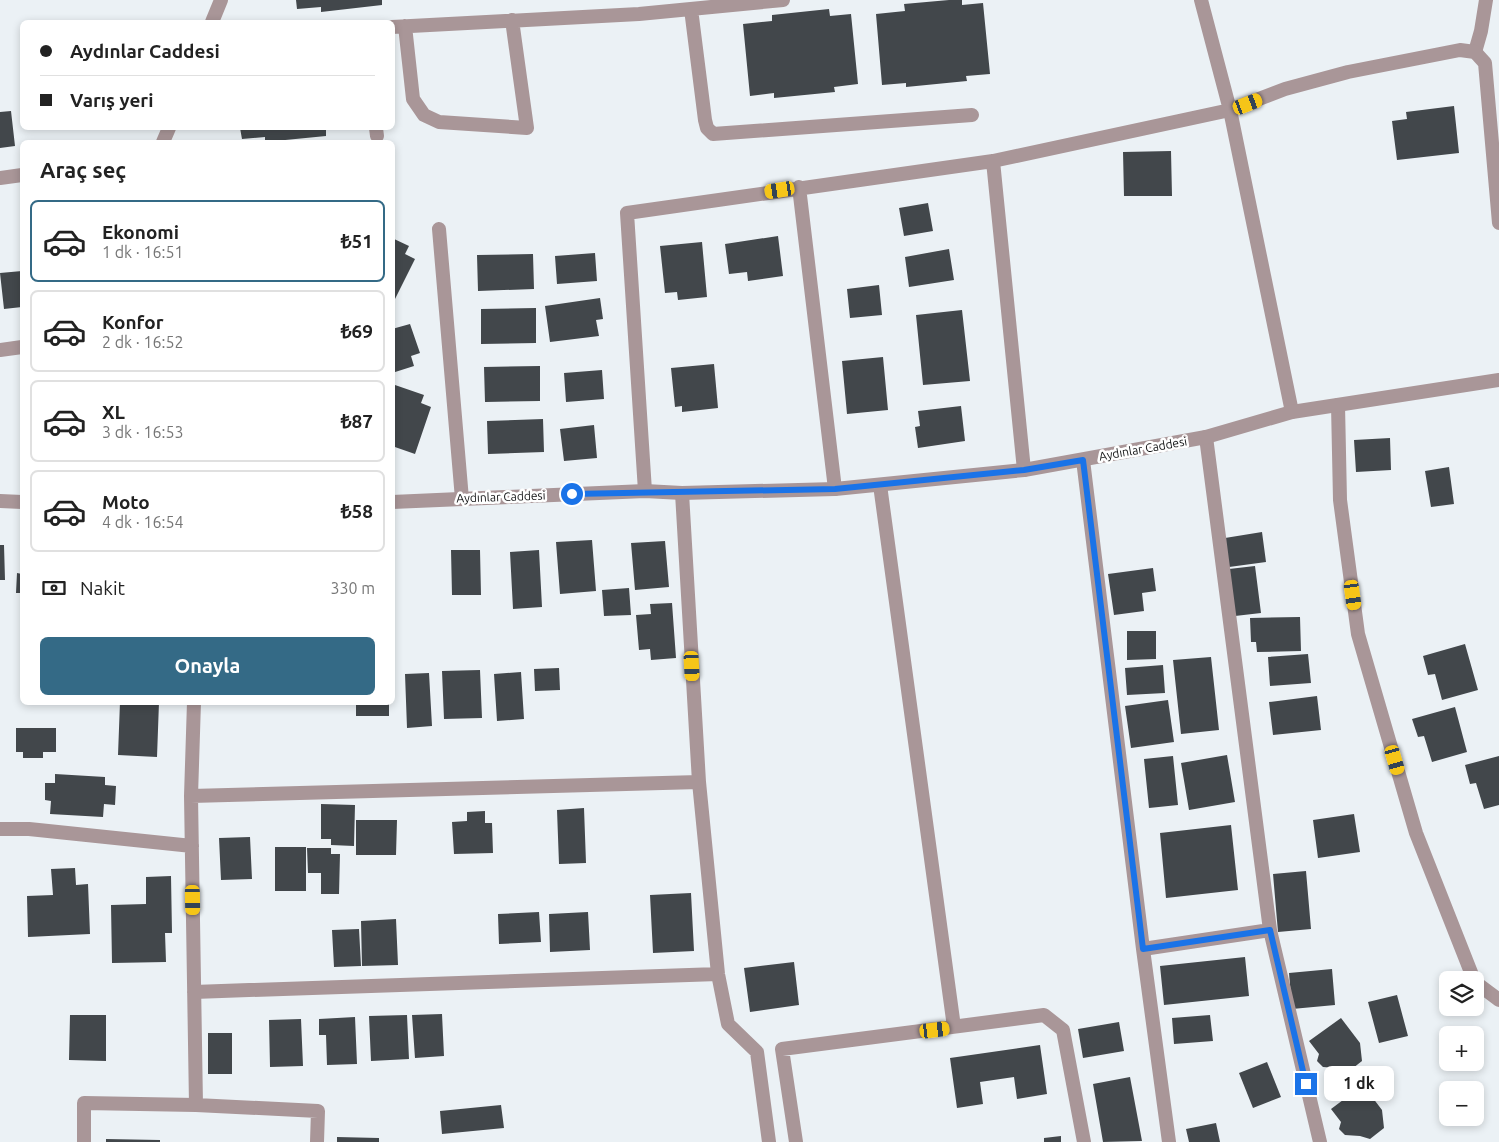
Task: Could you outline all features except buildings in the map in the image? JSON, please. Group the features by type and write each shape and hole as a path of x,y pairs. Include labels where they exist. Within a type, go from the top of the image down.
{"street":[{"path":"213,20 221,0"},
{"path":"512,20 527,128 439,122 424,115 413,99 399,26 512,20 639,14 783,0"},
{"path":"1201,0 1230,110 1292,412"},
{"path":"1475,52 1481,31 1486,0"},
{"path":"691,9 706,124 713,134 972,115"},
{"path":"645,491 627,213 993,161 1230,110 1286,90 1348,72 1460,50 1475,52 1482,58 1487,78 1499,223"},
{"path":"993,161 1024,470"},
{"path":"0,178 20,174"},
{"path":"799,188 835,489"},
{"path":"439,229 462,499"},
{"path":"0,350 20,347"},
{"name":"Aydınlar Caddesi","path":"395,502 645,491 682,493 835,489 1024,470 1206,437 1292,412 1499,380"},
{"path":"1338,405 1340,500 1358,634 1416,833 1471,971"},
{"path":"1206,437 1270,930 1320,1142"},
{"path":"1083,460 1143,949 1169,1142"},
{"path":"880,485 954,1027"},
{"path":"682,493 699,782 718,974 728,1024 757,1052 769,1142"},
{"path":"0,501 20,502"},
{"path":"194,705 191,796 196,1105"},
{"path":"191,796 699,782"},
{"path":"0,829 29,829 192,846"},
{"path":"1143,949 1270,930"},
{"path":"194,992 718,974"},
{"path":"1484,988 1499,1000"},
{"path":"796,1142 782,1050 1044,1015 1063,1030 1084,1142"},
{"path":"84,1142 84,1103 196,1105 318,1111 317,1142"}],"route":[{"path":"572,494 645,491 682,493 835,489 1024,470 1083,460 1143,949 1270,930 1306,1084"}]}
